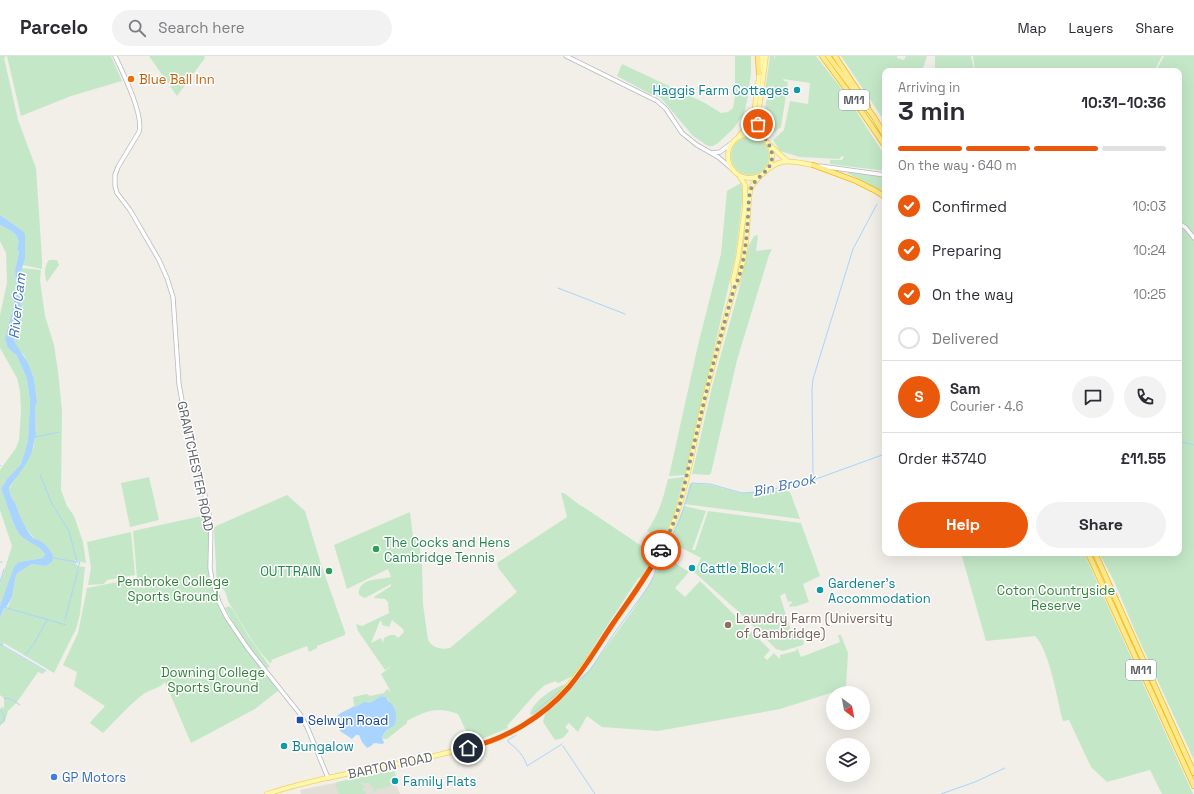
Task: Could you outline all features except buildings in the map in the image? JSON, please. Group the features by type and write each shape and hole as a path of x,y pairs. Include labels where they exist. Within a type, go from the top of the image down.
{"highway":[{"path":"758,56 759,73"},
{"name":"M11","path":"822,56 882,142"},
{"name":"M11","path":"828,56 874,117 882,131"},
{"path":"835,56 868,104 874,117"},
{"path":"813,165 856,181 882,195"},
{"name":"M11","path":"1089,556 1194,786"},
{"name":"M11","path":"1096,556 1194,773"}],"main road":[{"path":"734,288 733,281 743,230 746,192 745,185 731,168 728,151 732,143 750,123 753,116 762,56"},
{"path":"766,56 758,124 764,139 787,161"},
{"path":"736,139 750,134 764,139"},
{"path":"768,169 772,158 772,152 769,145"},
{"path":"734,288 738,282 745,249 751,189 754,182 774,164 787,161 813,165"},
{"path":"739,176 749,179 760,176"},
{"name":"BARTON ROAD","path":"267,794 300,784 415,761 476,746 512,732 543,711 561,695 572,683 628,602 664,543 673,524 683,492 704,401 734,288"}],"street":[{"name":"GRANTCHESTER ROAD","path":"115,56 140,122 139,132 118,167 115,175 115,186 117,193 130,210 159,260 167,278 172,297 179,384 184,412 199,468 211,524 210,568 219,602 227,618 250,650 300,714 308,729 328,778"},
{"path":"566,56 657,101 666,109 682,133 731,168"},
{"path":"711,153 720,152 732,143"},
{"path":"813,165 882,175"},
{"path":"1182,226 1186,228 1194,238"}],"shaded area":[{"path":"394,771 398,782 396,785 400,794 301,794 300,790"}],"green space":[{"path":"0,56 6,56 4,58 18,120 36,168 42,269 23,265 25,259 23,231 0,215"},
{"path":"7,56 111,56 122,81 71,96 21,116"},
{"path":"149,56 204,56 205,58 177,96"},
{"path":"735,56 751,56 751,73 744,114 733,129 713,146 708,146 693,136 661,98 652,95 617,76 622,64 705,103 721,113 728,112 733,108 735,96"},
{"path":"770,56 774,56 774,61 775,56 816,56 844,92 882,151 882,171 830,164 830,160 842,160 844,157 842,156 839,159 800,157 780,151 773,140 784,130 790,101 808,104 810,83 783,79 784,81 788,82 781,127 769,136 762,125 768,92 765,91"},
{"path":"841,56 897,56 897,58 904,60 906,56 927,56 923,68 882,68 882,118"},
{"path":"935,56 971,56 973,68 935,68"},
{"path":"973,56 1162,56 1156,68 975,68"},
{"name":"Coton Countryside Reserve","path":"1164,56 1194,56 1194,760 1135,631 1114,581 1101,556 1182,556 1182,68 1158,68"},
{"path":"746,137 754,137 764,142 768,149 768,163 764,170 754,175 746,175 736,170 734,167 731,160 731,152 736,142 739,140"},
{"path":"847,173 882,177 882,191"},
{"path":"741,183 743,194 735,258 685,475 669,476 698,345 721,254 727,191"},
{"path":"0,225 14,233 18,240 17,249 19,252 15,270 16,288 8,348 17,356 27,379 30,401 28,441 21,464 7,479 1,489 17,531 23,538 40,548 45,554 43,558 19,562 0,606 0,584 12,546 0,510 0,470 16,448 19,440 21,411 20,391 17,378 0,348 0,315 7,283 6,253 0,241"},
{"path":"758,235 756,251 772,249 737,360 711,473 709,475 692,474 712,387 738,293 749,245 754,236"},
{"path":"49,260 57,260 59,265 47,282 45,271"},
{"path":"22,268 41,270 40,280 45,316 54,345 62,411 61,490 67,506 74,516 83,542 86,563 75,560 77,566 85,567 80,614 76,629 54,673 4,643 2,646 45,671 43,674 38,672 17,702 8,711 5,721 0,726 0,710 1,707 4,708 4,698 0,695 0,619 4,608 8,607 12,597 16,575 32,564 46,566 52,562 23,524 9,489 34,447 34,439 36,438 35,408 37,402 34,379 24,355 18,349 14,341 21,309"},
{"path":"149,477 159,520 130,527 121,483"},
{"path":"684,477 674,515 662,540 647,531 655,519 668,479"},
{"path":"690,483 711,485 740,493 785,490 790,492 800,519 684,504"},
{"path":"561,493 564,493 646,549 646,536 661,543 641,578 639,577 575,675 558,683 556,681 545,685 507,726 508,728 472,743 458,714 444,710 426,712 407,721 407,723 387,739 382,739 384,734 395,721 395,711 386,697 381,696 370,703 362,703 355,707 353,697 384,693 387,689 391,692 381,674 392,666 385,670 358,631 356,624 362,626 389,613 388,602 385,599 374,597 391,586 391,584 365,598 359,595 359,589 366,582 371,580 391,577 388,569 347,589 334,545 410,512 413,537 418,536 422,564 423,604 428,640 435,647 447,649 517,592 499,569 497,563 567,517","holes":["392,620 403,629 404,632 398,638 395,635 390,635 384,638 383,643 381,638 371,643 380,621 382,622 382,625 389,627"]},
{"path":"287,495 305,511 345,635 317,646 317,648 309,652 307,646 271,660 272,662 270,663 248,634 229,603 224,590 217,589 214,527"},
{"path":"684,506 706,511 692,550 695,550 708,511 801,523 820,576 803,584 809,602 790,607 789,605 792,603 791,601 788,602 785,593 780,596 792,634 799,632 801,633 804,643 803,645 783,651 776,649 741,614 694,572 701,558 678,546 674,552 671,552 669,555 665,553"},
{"path":"206,515 210,536 209,563 222,612 279,690 255,709 191,743 165,682 161,686 139,697 103,733 90,723 105,706 74,686 77,672 63,665 78,633 87,588 137,578 133,531"},
{"path":"131,532 135,575 107,580 104,584 88,585 91,568 87,542"},
{"name":"Coton Countryside Reserve","path":"962,556 1085,556 1193,794 1162,794 1150,770 1107,782 1091,767 1069,720 1063,721 1049,664 1040,643 1035,636 986,641"},
{"name":"Laundry Farm (University of Cambridge)","path":"665,557 689,572 675,588 685,597 700,581 770,650 764,657 767,660 774,653 780,659 780,655 796,651 797,648 801,657 840,642 838,635 841,635 848,653 846,686 826,686 826,694 780,709 658,731 602,727 587,716 578,732 569,723 565,727 569,731 563,738 555,740 543,722 545,714 590,669 633,610"},
{"path":"229,606 270,667 266,668 254,654 225,608"},
{"path":"568,684 547,706 537,713 532,715 530,714 535,704 545,695 557,687"},
{"path":"394,771 397,778 395,779 394,777 390,779 391,786 378,788 372,794 374,789 369,783 360,783 365,787 362,789 363,792 366,791 366,794 339,794 335,785 337,782"}],"water":[{"name":"River Cam","path":"0,215 25,234 25,259 22,268 21,289 23,291 21,293 21,309 14,341 28,363 34,379 37,402 35,408 36,438 34,439 32,453 9,488 10,494 28,531 34,539 46,545 53,556 52,562 46,566 32,564 16,575 12,597 6,608 4,608 0,618 0,606 14,567 19,562 43,558 45,554 40,548 23,538 17,531 1,489 7,479 21,464 28,441 30,401 27,379 17,356 8,348 5,339 13,309 16,288 15,270 19,252 17,249 17,236 0,225"},
{"path":"381,696 386,697 391,703 396,716 394,726 388,729 383,735 383,744 374,743 367,748 359,735 356,735 352,739 340,731 335,719 339,714 364,702 370,703"}],"waterway":[{"path":"813,474 813,379 853,249 877,204"},
{"path":"558,288 625,314"},
{"path":"36,437 59,432"},
{"name":"Bin Brook","path":"1182,442 1194,445"},
{"name":"Bin Brook","path":"580,679 586,675 592,667 613,635 651,583 656,569 680,519 692,483 710,484 742,493 757,492 805,483 882,455"},
{"path":"40,475 52,504 69,531 77,562 53,558"},
{"path":"77,562 80,562 78,567"},
{"path":"0,582 4,569"},
{"path":"65,620 78,570"},
{"path":"7,608 66,625"},
{"path":"25,655 34,644 47,620"},
{"path":"0,644 46,671"},
{"name":"Bin Brook","path":"533,713 561,690"},
{"path":"4,698 11,699 20,705"},
{"path":"0,710 4,715 4,721 0,724"},
{"name":"Bin Brook","path":"516,735 508,740 508,742 520,752 527,766 562,744"},
{"path":"563,746 595,794"},
{"path":"941,794 975,782 1005,768"}],"way so far":[{"path":"661,550 680,504 714,358 734,288 738,282 745,249 751,189 754,182 768,169 772,162 771,149 764,139 758,124"}],"place":[{"name":"Blue Ball Inn","path":"131,79"},
{"name":"Haggis Farm Cottages","path":"797,90"},
{"name":"The Cocks and Hens Cambridge Tennis","path":"376,549"},
{"name":"Cattle Block 1","path":"692,568"},
{"name":"OUTTRAIN","path":"329,571"},
{"name":"Gardener's Accommodation","path":"820,590"},
{"name":"Laundry Farm (University of Cambridge)","path":"728,625"},
{"name":"Selwyn Road","path":"300,720"},
{"name":"Bungalow","path":"284,746"},
{"name":"GP Motors","path":"54,777"},
{"name":"Family Flats","path":"395,781"}],"route":[{"path":"468,748 489,742 517,729 543,711 567,689 584,667 628,602 661,550"}],"park label":[{"name":"Pembroke College Sports Ground","path":"173,588"},
{"name":"Downing College Sports Ground","path":"213,680"}]}
